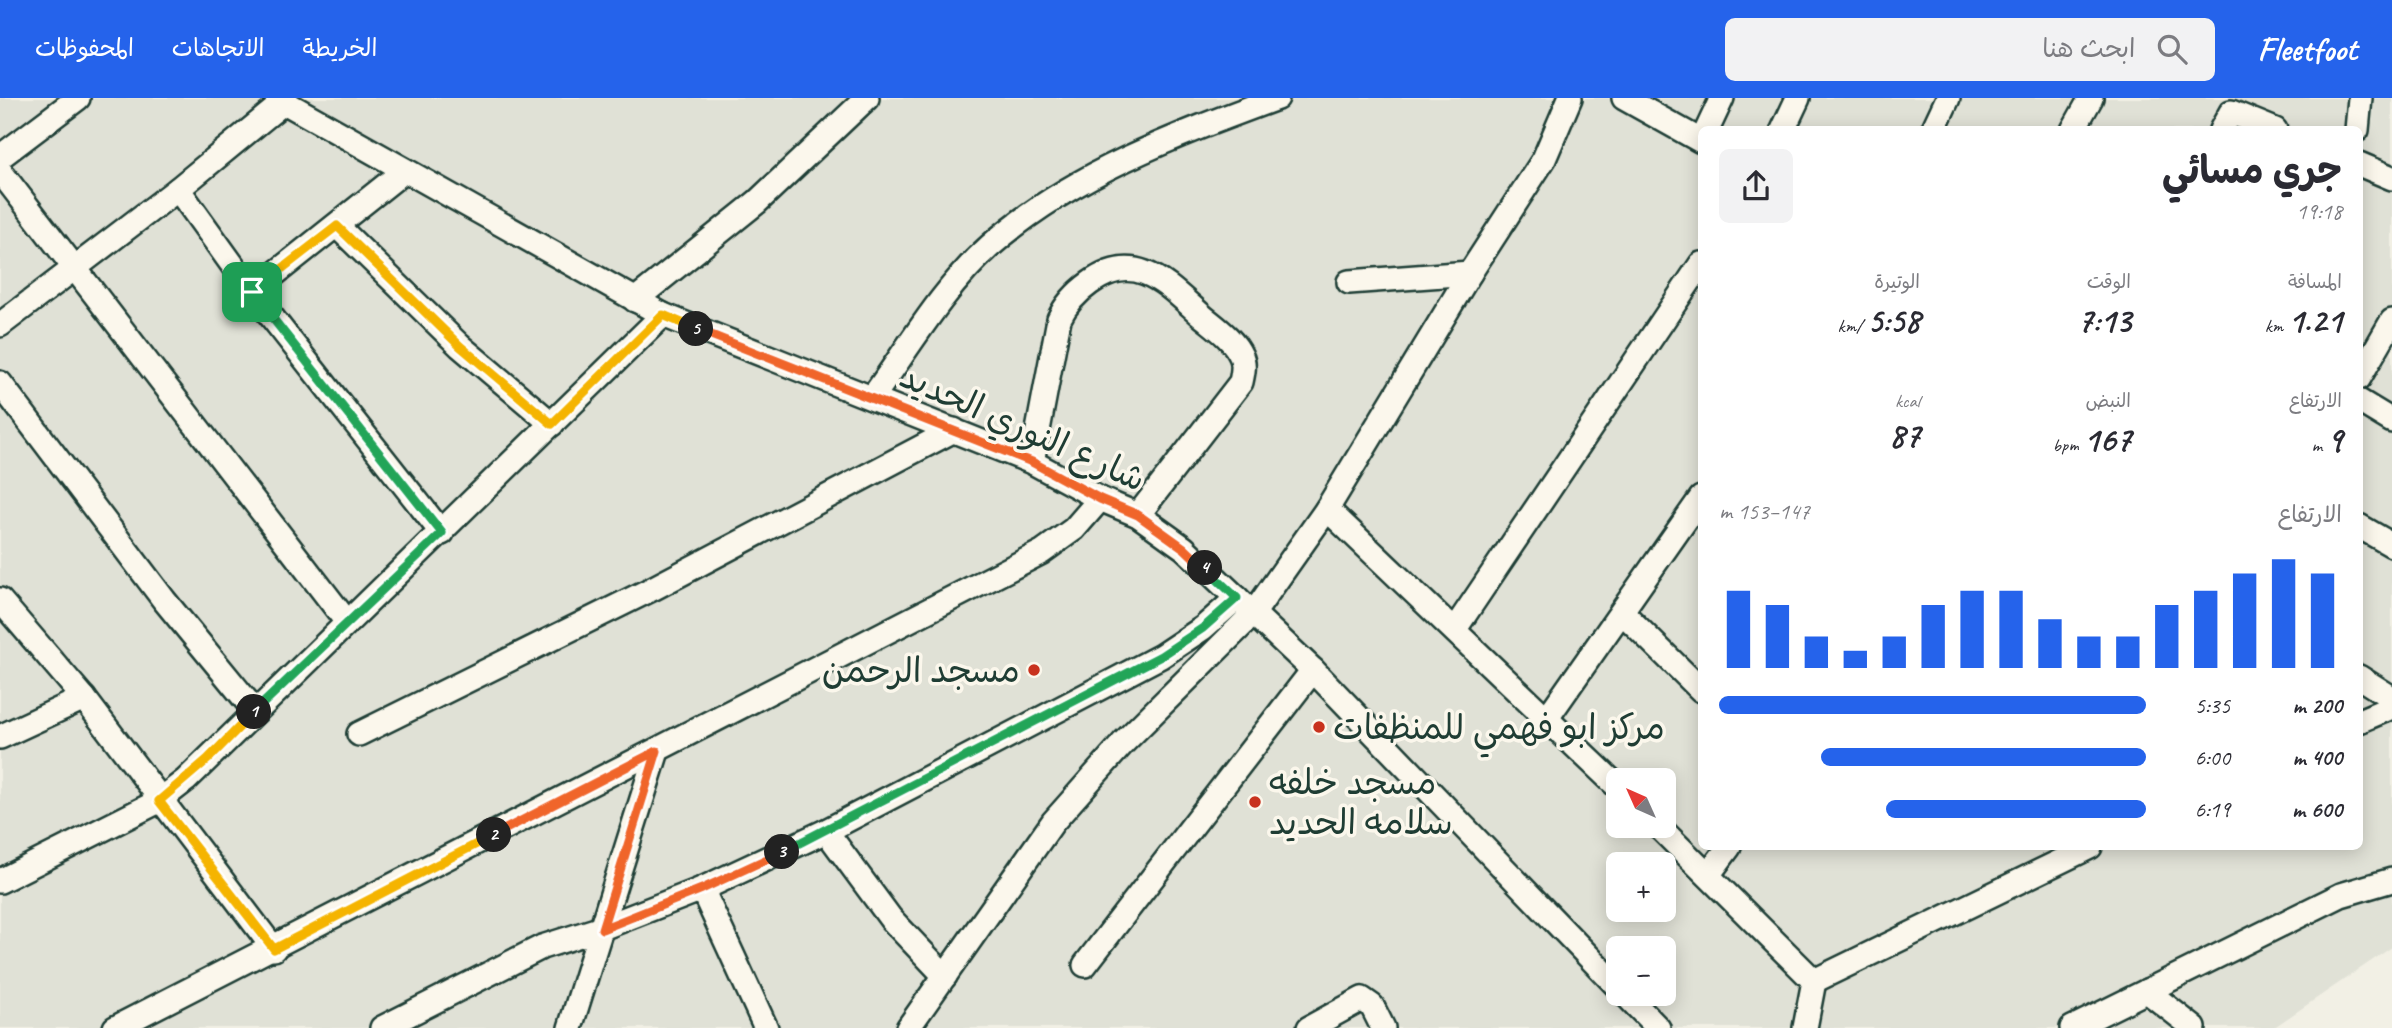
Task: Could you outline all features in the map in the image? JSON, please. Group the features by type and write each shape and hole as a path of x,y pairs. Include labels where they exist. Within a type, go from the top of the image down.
{"street":[{"path":"0,157 78,98"},
{"path":"635,300 757,202 867,98"},
{"path":"872,398 957,281 989,247 1026,218 1073,186 1113,166 1191,130 1277,98"},
{"path":"908,1028 1054,822 1124,742 1253,614 1327,509 1470,273 1544,159 1570,98"},
{"path":"1624,98 1698,139"},
{"path":"1709,126 1722,98"},
{"path":"1785,126 1798,98"},
{"path":"1935,126 1948,98"},
{"path":"2075,126 2091,98"},
{"path":"2357,126 2360,98"},
{"path":"0,325 178,189 281,100"},
{"name":"شارع النوري الحديد","path":"281,100 663,315 1032,462 1100,499 1138,515 1184,548 1313,670 1606,974"},
{"path":"2223,126 2231,112 2265,126"},
{"path":"2363,166 2392,178"},
{"path":"0,171 347,622"},
{"path":"252,292 404,171"},
{"path":"178,189 252,292 442,533"},
{"path":"337,226 460,346 552,424"},
{"path":"1032,462 1059,319 1065,307 1078,292 1102,274 1123,268 1138,268 1150,274 1229,339 1242,358 1243,371 1241,382 1138,515"},
{"path":"1455,629 1698,268"},
{"path":"1349,282 1470,273"},
{"path":"0,881 159,801 201,766 663,315"},
{"path":"2367,346 2392,321"},
{"path":"0,383 164,600 255,711"},
{"path":"2363,403 2392,421"},
{"path":"359,734 652,589 954,430"},
{"path":"115,1028 274,949 1042,552 1074,529 1100,499"},
{"path":"1546,718 1698,502"},
{"path":"1327,509 1606,776"},
{"path":"2363,528 2392,545"},
{"path":"382,1028 542,947 602,929 702,889 826,831 1161,656 1203,628 1237,598"},
{"path":"0,600 84,698 159,801 274,949"},
{"path":"1622,612 1698,687"},
{"path":"1085,965 1313,670"},
{"path":"2363,680 2392,698"},
{"path":"0,737 84,698"},
{"path":"2363,719 2392,707"},
{"path":"570,1028 657,751"},
{"path":"826,831 891,919 945,976"},
{"path":"1670,838 1814,981"},
{"path":"1708,875 1727,850"},
{"path":"1814,981 2084,850"},
{"path":"2072,1028 2341,895 2392,880"},
{"path":"702,889 766,1028"},
{"path":"1805,1028 1814,981"},
{"path":"2147,991 2194,1028"},
{"path":"1309,1028 1353,1001 1362,999 1372,1006 1383,1028"},
{"path":"1637,1006 1658,1028"}],"shaded area":[{"path":"0,98 2392,98 2392,947 2273,1028 0,1028"}],"place":[{"name":"مسجد الرحمن","path":"1034,670"},
{"name":"مركز ابو فهمي للمنظفات","path":"1319,727"},
{"name":"مسجد خلفه سلامه الحديد","path":"1255,802"}],"route":[{"path":"337,226 460,346 552,424 663,315 1032,462 1100,499 1138,515 1184,548 1237,598 1203,628 1161,656 826,831 702,889 602,929 657,751 274,949 159,801 186,780 442,533 252,292 337,226"}]}
